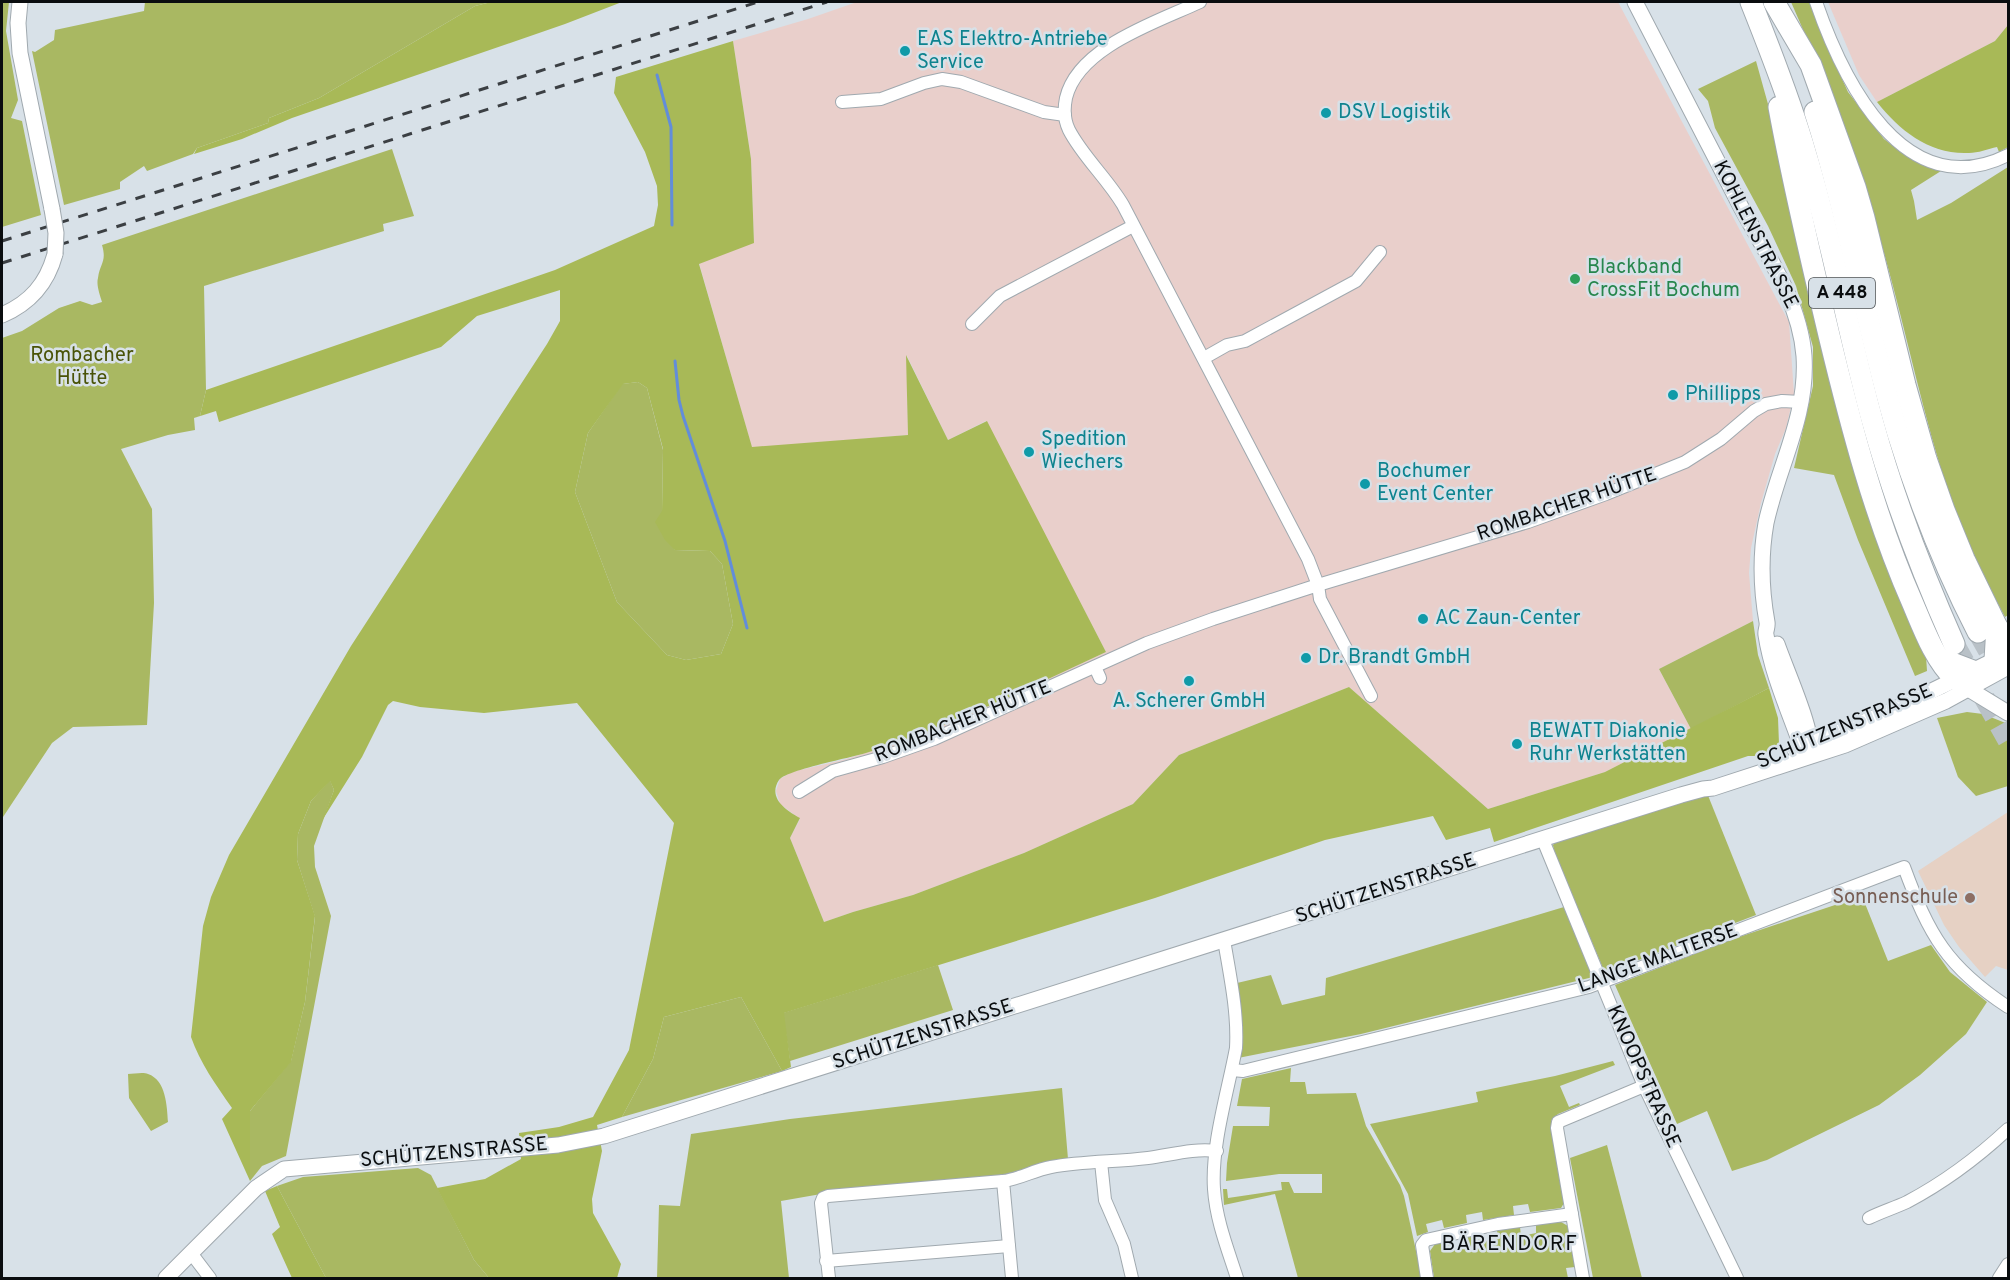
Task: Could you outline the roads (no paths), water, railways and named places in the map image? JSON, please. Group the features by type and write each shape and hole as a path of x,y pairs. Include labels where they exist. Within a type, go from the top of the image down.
{"highway":[{"path":"1750,2 1767,42 1810,258 1846,405 1890,548 1927,635 1947,651 1988,660"},
{"name":"A 448","path":"1774,2 1804,78 1833,171 1898,434 1946,567 1988,660"}],"street":[{"path":"2,315 33,296 45,281 55,254 56,233 52,209 20,53 18,23 20,2"},
{"path":"1200,2 1112,44 1093,56 1072,80 1065,105 1068,128 1117,194 1308,559 1318,585 1320,598 1371,696"},
{"name":"KOHLENSTRASSE","path":"1635,2 1774,268 1798,323 1803,345 1802,402 1796,430 1767,522 1762,551 1761,589 1768,626 1766,633 1775,672 1808,749"},
{"path":"1816,2 1837,57 1852,85 1871,114 1900,144 1912,152 1946,165 1982,165 2008,155"},
{"path":"842,102 881,99 924,82 942,79 961,82 1044,112 1065,115"},
{"path":"972,324 1000,296 1133,226"},
{"path":"1203,358 1227,345 1245,341 1356,281 1380,252"},
{"name":"ROMBACHER HÜTTE","path":"799,792 833,771 934,739 1098,673 1147,643 1318,585 1528,522 1606,494 1685,462 1721,439 1754,411 1766,404 1782,401 1802,402"},
{"path":"1988,660 2008,681"},
{"path":"1988,660 2002,709"},
{"path":"1988,660 1991,690 2002,709"},
{"name":"SCHÜTZENSTRASSE","path":"166,1278 256,1188 284,1169 558,1145 604,1136 1703,789 1713,788 1808,749 1890,711 1988,660"},
{"name":"KNOOPSTRASSE","path":"1543,840 1644,1086 1737,1278"},
{"name":"LANGE MALTERSE","path":"1232,1070 1243,1071 1302,1058 1589,987 1904,867 1917,903 1940,946 1968,978 2008,1007"},
{"path":"1224,940 1236,1016 1236,1048 1216,1151 1214,1188 1216,1210 1237,1278"},
{"path":"1583,1278 1557,1128 1558,1122 1644,1086"},
{"path":"1869,1218 1888,1211 1932,1188 1983,1151 2008,1129"},
{"path":"829,1278 821,1203 823,1198 828,1196 1016,1180 1050,1167 1148,1158 1200,1149 1216,1151"},
{"path":"1101,1162 1105,1200 1124,1244 1132,1278"},
{"path":"1003,1181 1012,1278"},
{"path":"1427,1278 1422,1245 1426,1240 1498,1224 1572,1214"},
{"path":"826,1261 1008,1246"},
{"path":"191,1253 210,1278"},
{"path":"1999,1278 2008,1264"}],"waterway":[{"path":"657,75 671,127 672,225"},
{"path":"675,361 683,416 725,541 747,628"}],"tunnel":[{"path":"1978,632 2008,685"},
{"path":"1954,644 2008,740"}],"railway":[{"path":"2,241 758,2"},
{"path":"2,263 827,2"}],"place":[{"name":"EAS Elektro-Antriebe Service","path":"905,51"},
{"name":"DSV Logistik","path":"1326,113"},
{"name":"Blackband CrossFit Bochum","path":"1575,279"},
{"name":"Phillipps","path":"1673,395"},
{"name":"Spedition Wiechers","path":"1029,452"},
{"name":"Bochumer Event Center","path":"1365,484"},
{"name":"AC Zaun-Center","path":"1423,619"},
{"name":"Dr. Brandt GmbH","path":"1306,658"},
{"name":"A. Scherer GmbH","path":"1189,681"},
{"name":"BEWATT Diakonie Ruhr Werkstätten","path":"1517,744"},
{"name":"Sonnenschule","path":"1970,898"}],"district":[{"name":"BÄRENDORF","path":"1510,1244"}],"park label":[{"name":"Rombacher Hütte","path":"82,368"}]}
